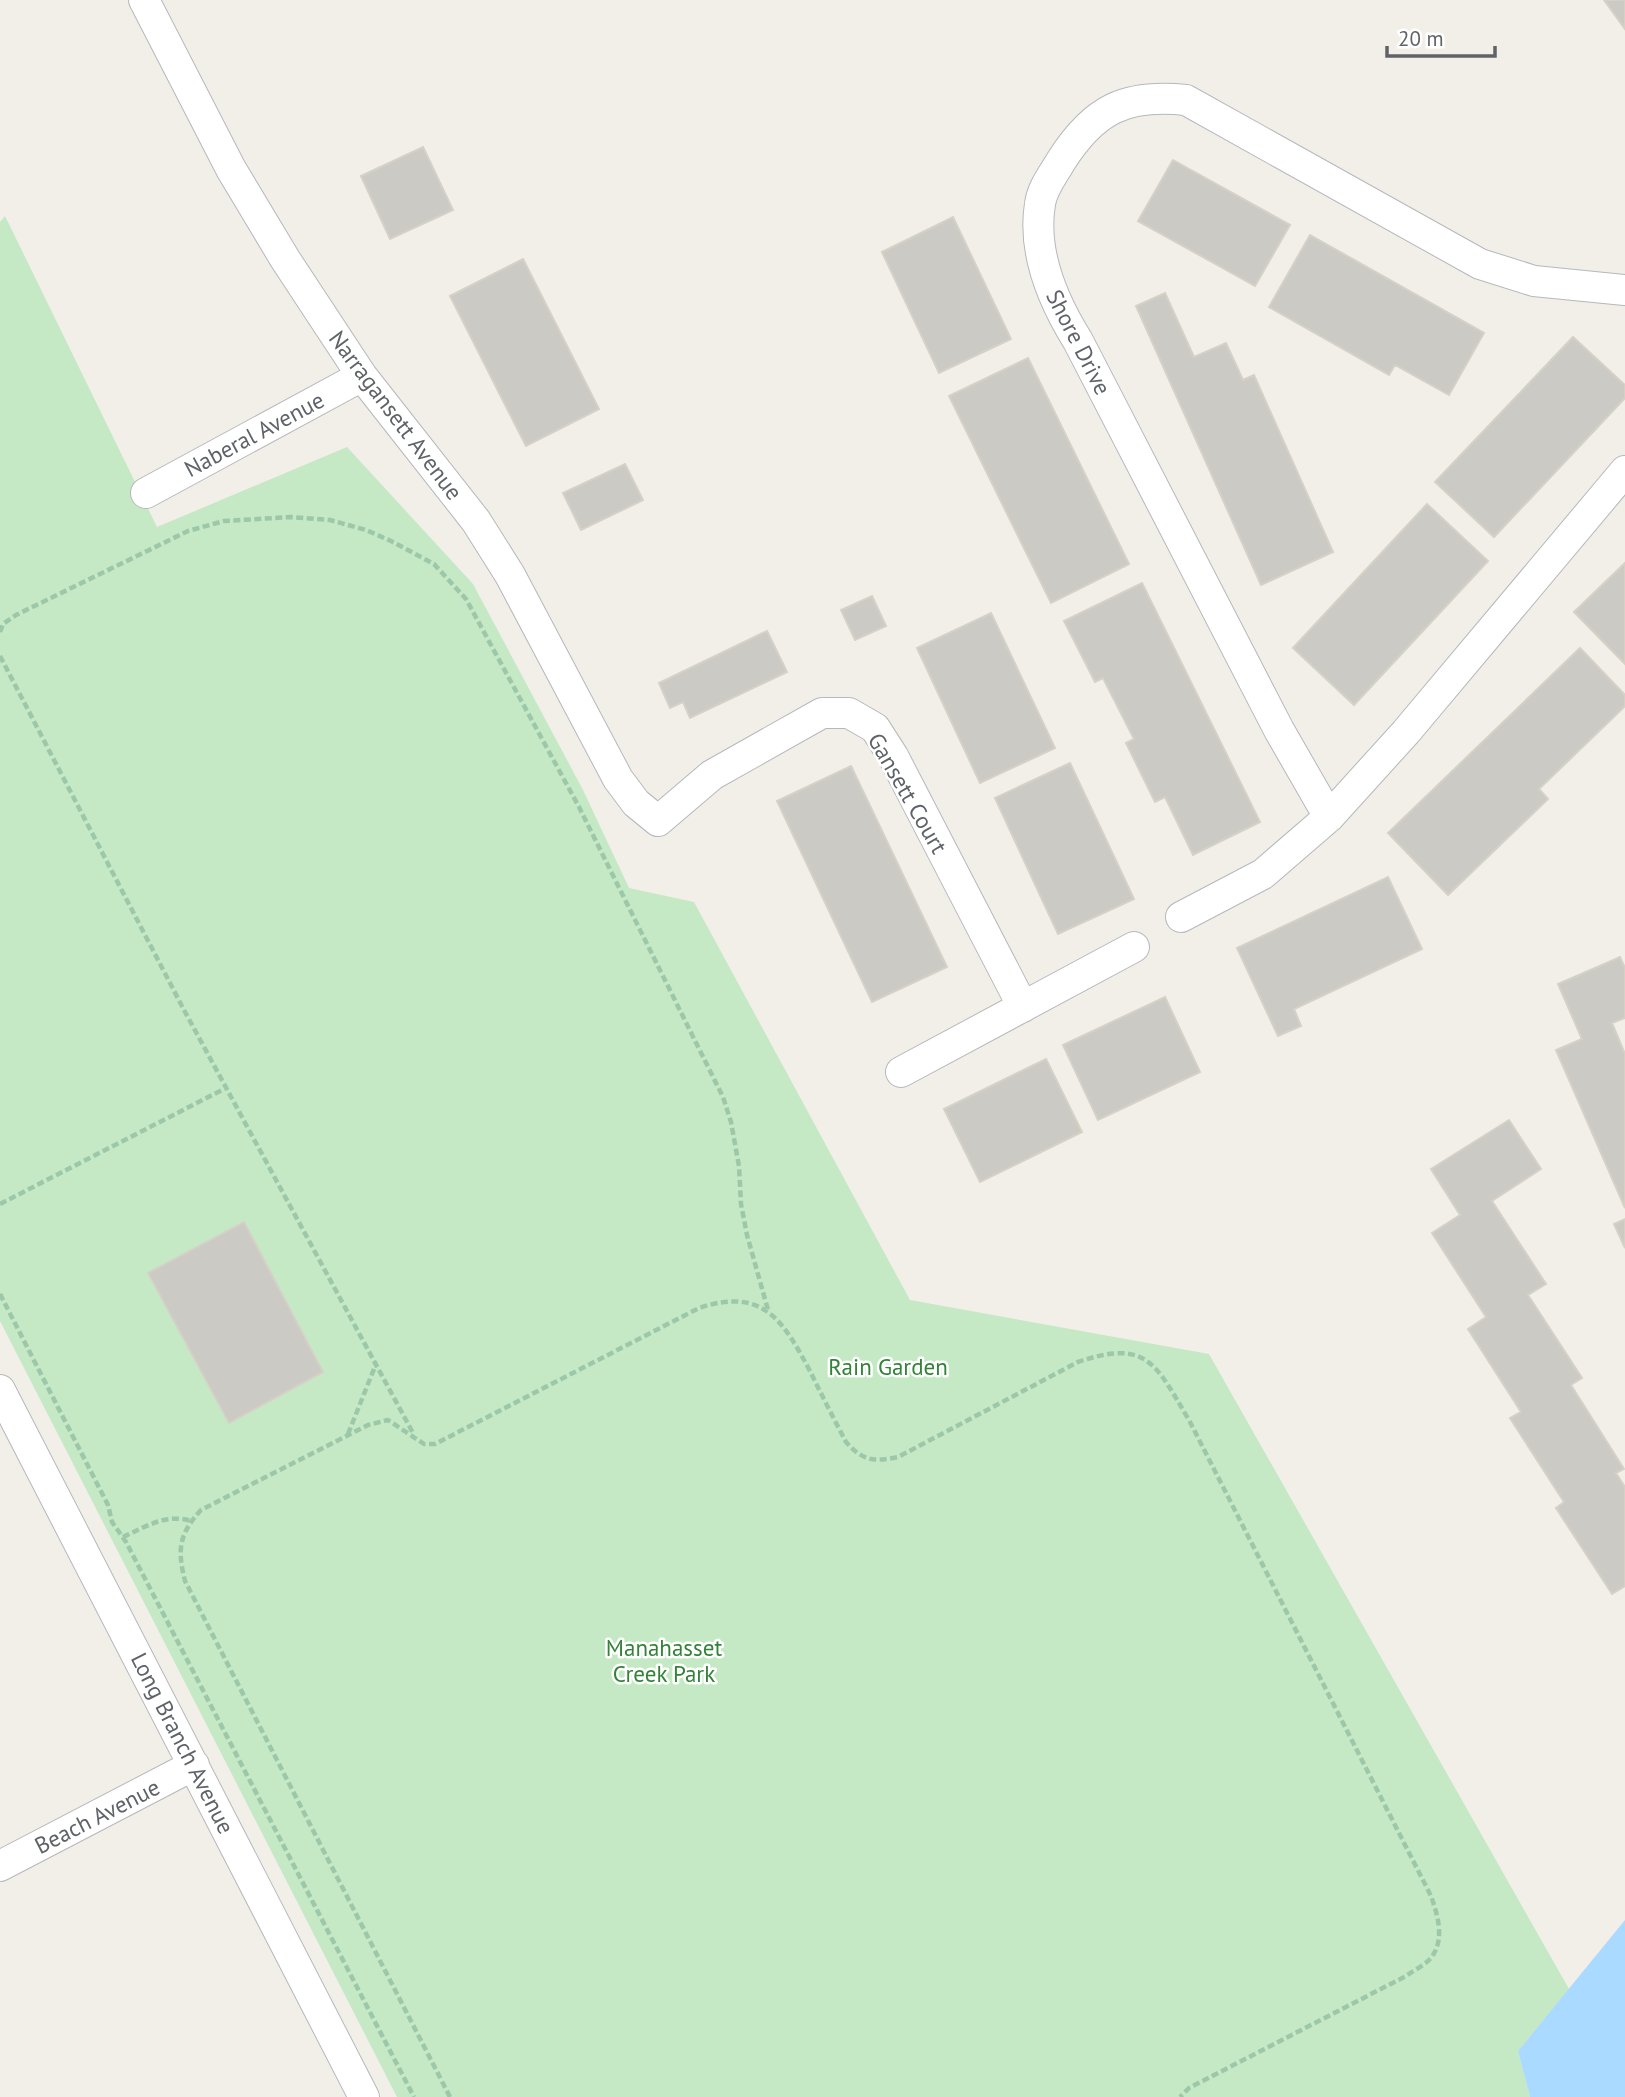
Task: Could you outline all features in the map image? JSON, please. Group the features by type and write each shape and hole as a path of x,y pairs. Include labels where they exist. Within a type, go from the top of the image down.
{"street":[{"name":"Narragansett Avenue","path":"144,0 231,169 285,259 362,376 475,521 510,575 618,779 636,803 658,821"},
{"name":"Shore Drive","path":"1329,817 1279,730 1063,316 1046,277 1040,247 1040,204 1046,186 1073,143 1100,116 1115,106 1156,97 1186,100 1480,264 1534,281 1625,290"},
{"name":"Naberal Avenue","path":"146,493 362,376"},
{"path":"1181,917 1263,874 1329,817 1406,732 1625,471"},
{"name":"Gansett Court","path":"658,821 712,775 764,744 822,713 849,713 875,728 893,756 1023,1007"},
{"path":"901,1072 1134,947"},
{"name":"Long Branch Avenue","path":"0,1390 364,2097"},
{"name":"Beach Avenue","path":"0,1866 194,1765"}],"path":[{"path":"0,632 3,624 16,615 188,531 224,521 290,517 330,520 416,552 434,564 466,599 579,807 723,1097 737,1155 741,1204 747,1235 768,1311"},
{"path":"0,658 226,1088 415,1437"},
{"path":"0,1204 226,1088"},
{"path":"0,1294 108,1505 112,1522 123,1537 414,2097"},
{"path":"450,2097 185,1581 180,1561 181,1542 191,1521 201,1510 368,1425 388,1420 424,1444 435,1444 699,1308 734,1301 749,1303 768,1311 783,1324 845,1442 867,1459 880,1461 898,1457 1078,1362 1100,1355 1122,1353 1142,1356 1160,1372 1189,1420 1425,1884 1440,1922 1439,1939 1430,1959 1406,1976 1189,2088 1180,2097"},
{"path":"348,1435 376,1364"},
{"path":"123,1537 156,1521 180,1518 191,1521"}],"green space":[{"name":"Manahasset Creek Park","path":"5,216 157,527 347,447 473,584 583,790 629,888 694,902 910,1300 1209,1354 1569,1989 1518,2051 1530,2097 397,2097 0,1321 0,222"}],"water":[{"path":"1625,1920 1625,2097 1530,2097 1518,2051"}],"building":[{"path":"1604,0 1625,0 1625,29"},
{"path":"423,147 453,210 390,239 361,176"},
{"path":"1173,160 1290,225 1255,286 1138,221"},
{"path":"953,217 1011,339 939,373 882,252"},
{"path":"1310,235 1484,333 1449,395 1395,365 1389,375 1269,307"},
{"path":"523,259 599,409 526,446 450,296"},
{"path":"1165,293 1194,357 1226,343 1243,380 1254,375 1333,552 1261,585 1136,306"},
{"path":"1573,337 1625,385 1625,398 1494,537 1435,482"},
{"path":"1028,358 1129,564 1051,603 949,396"},
{"path":"625,464 643,500 581,530 563,493"},
{"path":"1427,504 1488,561 1354,705 1293,648"},
{"path":"1625,563 1625,664 1574,612"},
{"path":"1142,583 1260,822 1193,855 1165,797 1155,802 1126,743 1134,739 1103,678 1095,682 1064,621"},
{"path":"872,596 886,626 855,640 841,610"},
{"path":"991,613 1055,748 980,783 917,648"},
{"path":"767,631 787,672 690,718 683,702 670,708 659,683"},
{"path":"1580,648 1625,695 1625,706 1539,789 1548,799 1448,895 1388,833"},
{"path":"1070,763 1134,899 1058,934 995,798"},
{"path":"851,766 947,967 872,1002 777,801"},
{"path":"1388,877 1422,949 1294,1009 1301,1026 1278,1036 1237,948"},
{"path":"1620,957 1625,968 1625,1018 1612,1023 1625,1054 1625,1208 1556,1050 1582,1039 1558,984"},
{"path":"1165,997 1200,1072 1098,1120 1063,1045"},
{"path":"1046,1059 1082,1132 980,1182 944,1109"},
{"path":"1509,1120 1541,1169 1492,1201 1546,1284 1528,1295 1582,1378 1571,1385 1624,1469 1616,1473 1625,1487 1625,1586 1612,1594 1556,1508 1564,1502 1510,1418 1521,1412 1468,1329 1486,1317 1432,1233 1460,1215 1431,1169"},
{"path":"1625,1219 1625,1248 1614,1224"},
{"path":"244,1222 323,1372 229,1423 148,1273"}],"park label":[{"name":"Rain Garden","path":"888,1366"}]}
